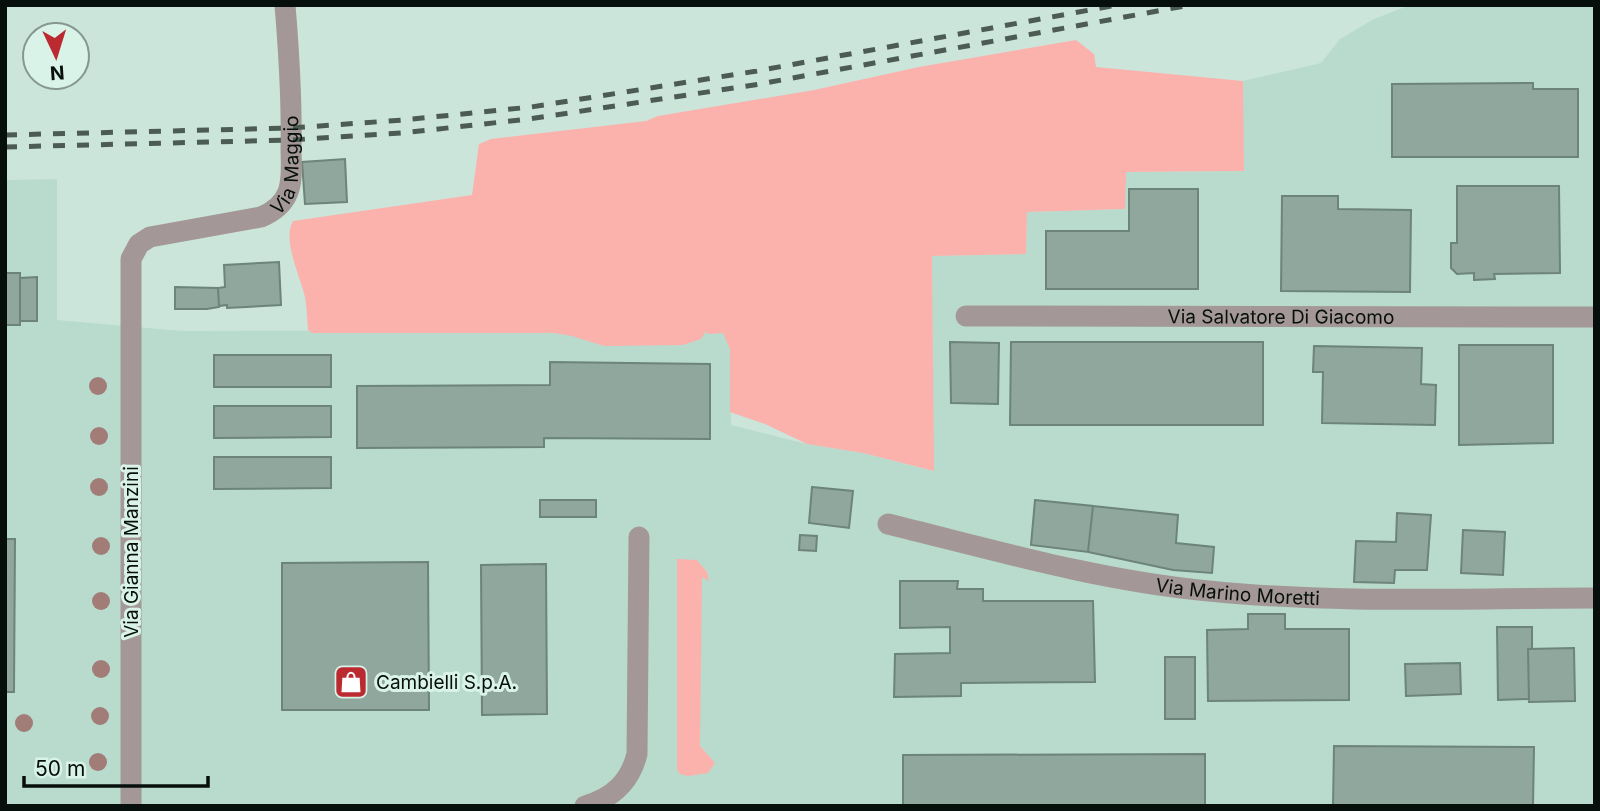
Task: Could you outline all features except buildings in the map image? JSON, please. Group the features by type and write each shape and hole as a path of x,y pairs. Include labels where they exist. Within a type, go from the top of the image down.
{"street":[{"name":"Via Maggio","path":"131,297 131,259 139,244 150,237 261,217 274,211 283,202 289,190 291,128 285,5"},
{"name":"Via Gianna Manzini","path":"131,297 131,806"},
{"name":"Via Salvatore Di Giacomo","path":"966,316 1595,317"},
{"name":"Via Marino Moretti","path":"888,524 1058,566 1208,591 1296,597 1595,598"},
{"path":"585,806 602,801 621,787 629,777 638,754 639,537"}],"shaded area":[{"path":"1410,5 1595,5 1595,806 5,806 5,180 57,179 57,320 182,331 730,330 731,425 933,471 932,256 1026,254 1027,212 1125,209 1125,172 1243,171 1243,81 1321,63 1340,39 1374,19"},
{"path":"1076,40 1094,54 1096,67 1243,81 1244,171 1126,172 1125,209 1027,212 1026,254 932,256 934,471 863,453 807,444 765,424 730,412 730,349 723,333 707,334 706,331 701,339 683,345 604,346 554,333 312,333 308,330 305,297 291,248 290,229 293,221 472,195 479,144 491,139 646,121 658,116 814,90 919,67"},
{"path":"677,559 697,560 707,572 709,581 702,577 700,746 715,763 708,773 688,776 677,770"}],"railway":[{"path":"5,135 291,128 531,107 757,71 1117,5"},
{"path":"5,147 291,140 402,133 529,119 760,84 1190,5"}],"place":[{"name":"Cambielli S.p.A.","path":"351,682"}]}
